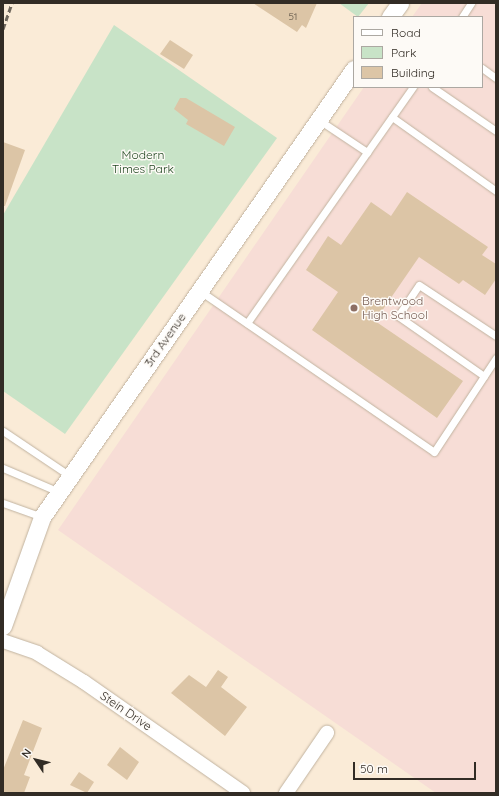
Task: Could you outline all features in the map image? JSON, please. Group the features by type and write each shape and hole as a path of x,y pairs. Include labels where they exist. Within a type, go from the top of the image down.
{"street":[{"path":"391,16 400,3"},
{"name":"3rd Avenue","path":"3,626 42,517 353,70"},
{"name":"Stein Drive","path":"3,642 37,653 84,682 243,793"},
{"path":"286,793 327,733"}],"lane":[{"path":"463,16 472,3"},
{"path":"483,69 496,78"},
{"path":"247,323 412,88"},
{"path":"433,88 496,131"},
{"path":"392,117 496,191"},
{"path":"319,120 367,152"},
{"path":"484,376 398,316 419,285 496,336"},
{"path":"199,291 434,452 496,358"},
{"path":"3,431 70,476"},
{"path":"3,468 59,492"},
{"path":"3,503 42,517"}],"shaded area":[{"name":"Brentwood High School","path":"422,3 496,3 496,793 436,793 58,530 363,88 483,88 483,16 413,16"}],"green space":[{"path":"339,3 369,3 359,16"},
{"name":"Modern Times Park","path":"114,25 277,138 65,434 3,391 3,215"}],"building":[{"path":"253,3 317,3 306,28 302,25 297,32"},
{"path":"170,40 193,55 184,69 160,54"},
{"path":"180,98 186,98 235,127 224,146 186,124 188,120 174,109"},
{"path":"3,142 25,150 5,206 3,206"},
{"path":"407,192 488,247 482,255 496,264 496,279 485,295 463,280 459,284 419,257 375,321 463,381 437,418 312,330 338,292 306,270 328,236 341,245 371,202 391,216"},
{"path":"218,670 228,677 221,687 247,707 225,736 171,693 189,675 206,687"},
{"path":"23,720 42,728 24,775 30,777 24,793 3,793 3,770"},
{"path":"120,747 139,762 127,780 107,765"},
{"path":"79,772 94,782 87,793 70,785"}],"railway":[{"path":"3,29 12,3"}],"place":[{"name":"Brentwood High School","path":"354,308"}]}
